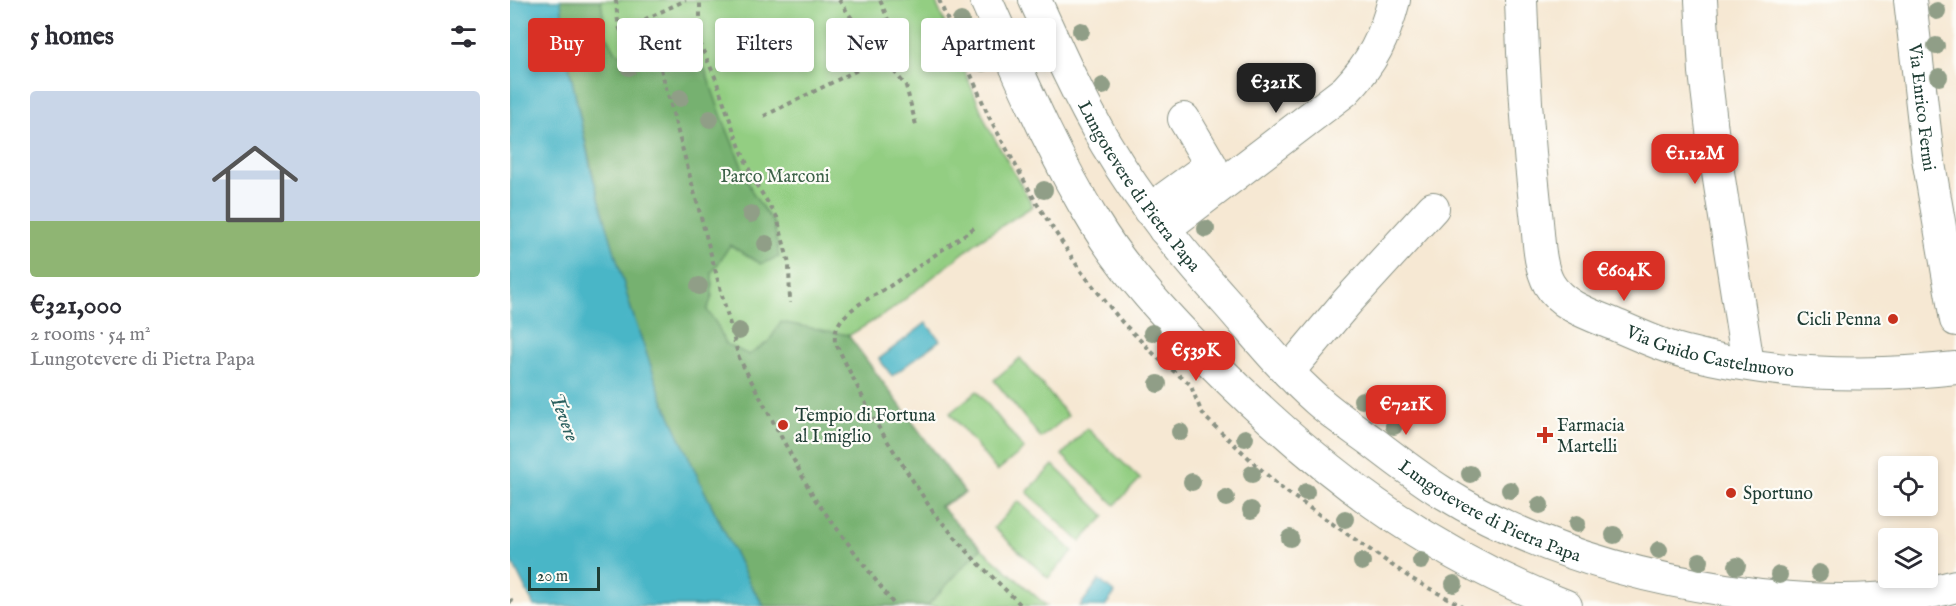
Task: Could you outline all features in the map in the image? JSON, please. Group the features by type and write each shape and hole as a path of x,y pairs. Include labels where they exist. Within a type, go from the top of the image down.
{"street":[{"path":"986,0 1044,128 1076,191 1119,258 1178,328 1288,436 1319,462 1416,533 1475,566 1527,591 1566,606"},
{"name":"Lungotevere di Pietra Papa","path":"1035,0 1094,123 1117,162 1157,220 1288,372 1318,401 1441,491 1488,517 1574,555 1642,575 1676,582 1750,594 1809,600 1904,600 1956,586"},
{"path":"1157,220 1345,91 1361,74 1379,48 1394,0"},
{"name":"Via Guido Castelnuovo","path":"1521,0 1523,72 1531,170 1541,249 1549,283 1559,295 1577,308 1624,329 1686,352 1748,364 1860,374 1914,373 1956,368"},
{"path":"1701,0 1705,72 1714,147 1748,364"},
{"name":"Via Enrico Fermi","path":"1910,0 1926,147 1956,320"},
{"path":"1157,220 1211,165 1184,119"},
{"path":"1288,372 1347,302 1433,208"}],"path":[{"path":"615,0 618,18"},
{"path":"648,18 686,0"},
{"path":"700,0 700,18"},
{"path":"839,0 852,18"},
{"path":"880,0 887,18"},
{"path":"703,51 715,77 736,140 754,181 777,217 789,264 790,303"},
{"path":"662,72 740,358 814,498 895,606"},
{"path":"764,116 854,72"},
{"path":"894,72 906,86 916,125"},
{"path":"974,228 888,287 862,302 840,321 834,335 835,342 873,420 933,512 974,559 1022,606"},
{"path":"510,599 514,606"}],"green space":[{"name":"Parco Marconi","path":"561,0 935,0 943,18 921,18 921,72 965,72 988,127 1033,206 981,239 890,311 848,336 965,493 940,507 981,548 1047,606 764,606 750,584 662,398 631,309 595,184 574,72 605,72 605,18 564,18"},
{"path":"561,0 601,0 604,18 563,18"},
{"path":"605,28 606,35 617,52 617,72 703,72 703,67 753,194 774,224 779,257 761,264 730,245 712,273 712,297 707,310 726,344 749,355 769,341 781,322 848,335 965,493 940,506 981,548 927,606 764,606 750,584 662,398 631,309 595,184 570,72 605,72"},
{"path":"1020,358 1068,416 1041,438 994,380"},
{"path":"977,391 1024,449 997,471 950,413"},
{"path":"1087,428 1140,479 1115,505 1062,455"},
{"path":"1053,465 1105,516 1080,542 1027,492"},
{"path":"1018,501 1073,551 1048,578 994,528"}],"water":[{"name":"Tevere","path":"510,0 561,0 563,18 528,18 528,72 570,72 591,170 631,309 662,398 750,584 764,606 534,606 510,558"},
{"path":"926,323 940,340 892,376 879,359"},
{"path":"1099,580 1115,593 1105,606 1080,606"}],"place":[{"name":"Cicli Penna","path":"1893,319"},
{"name":"Tempio di Fortuna al I miglio","path":"783,425"},
{"name":"Farmacia Martelli","path":"1545,435"},
{"name":"Sportuno","path":"1731,493"}]}
